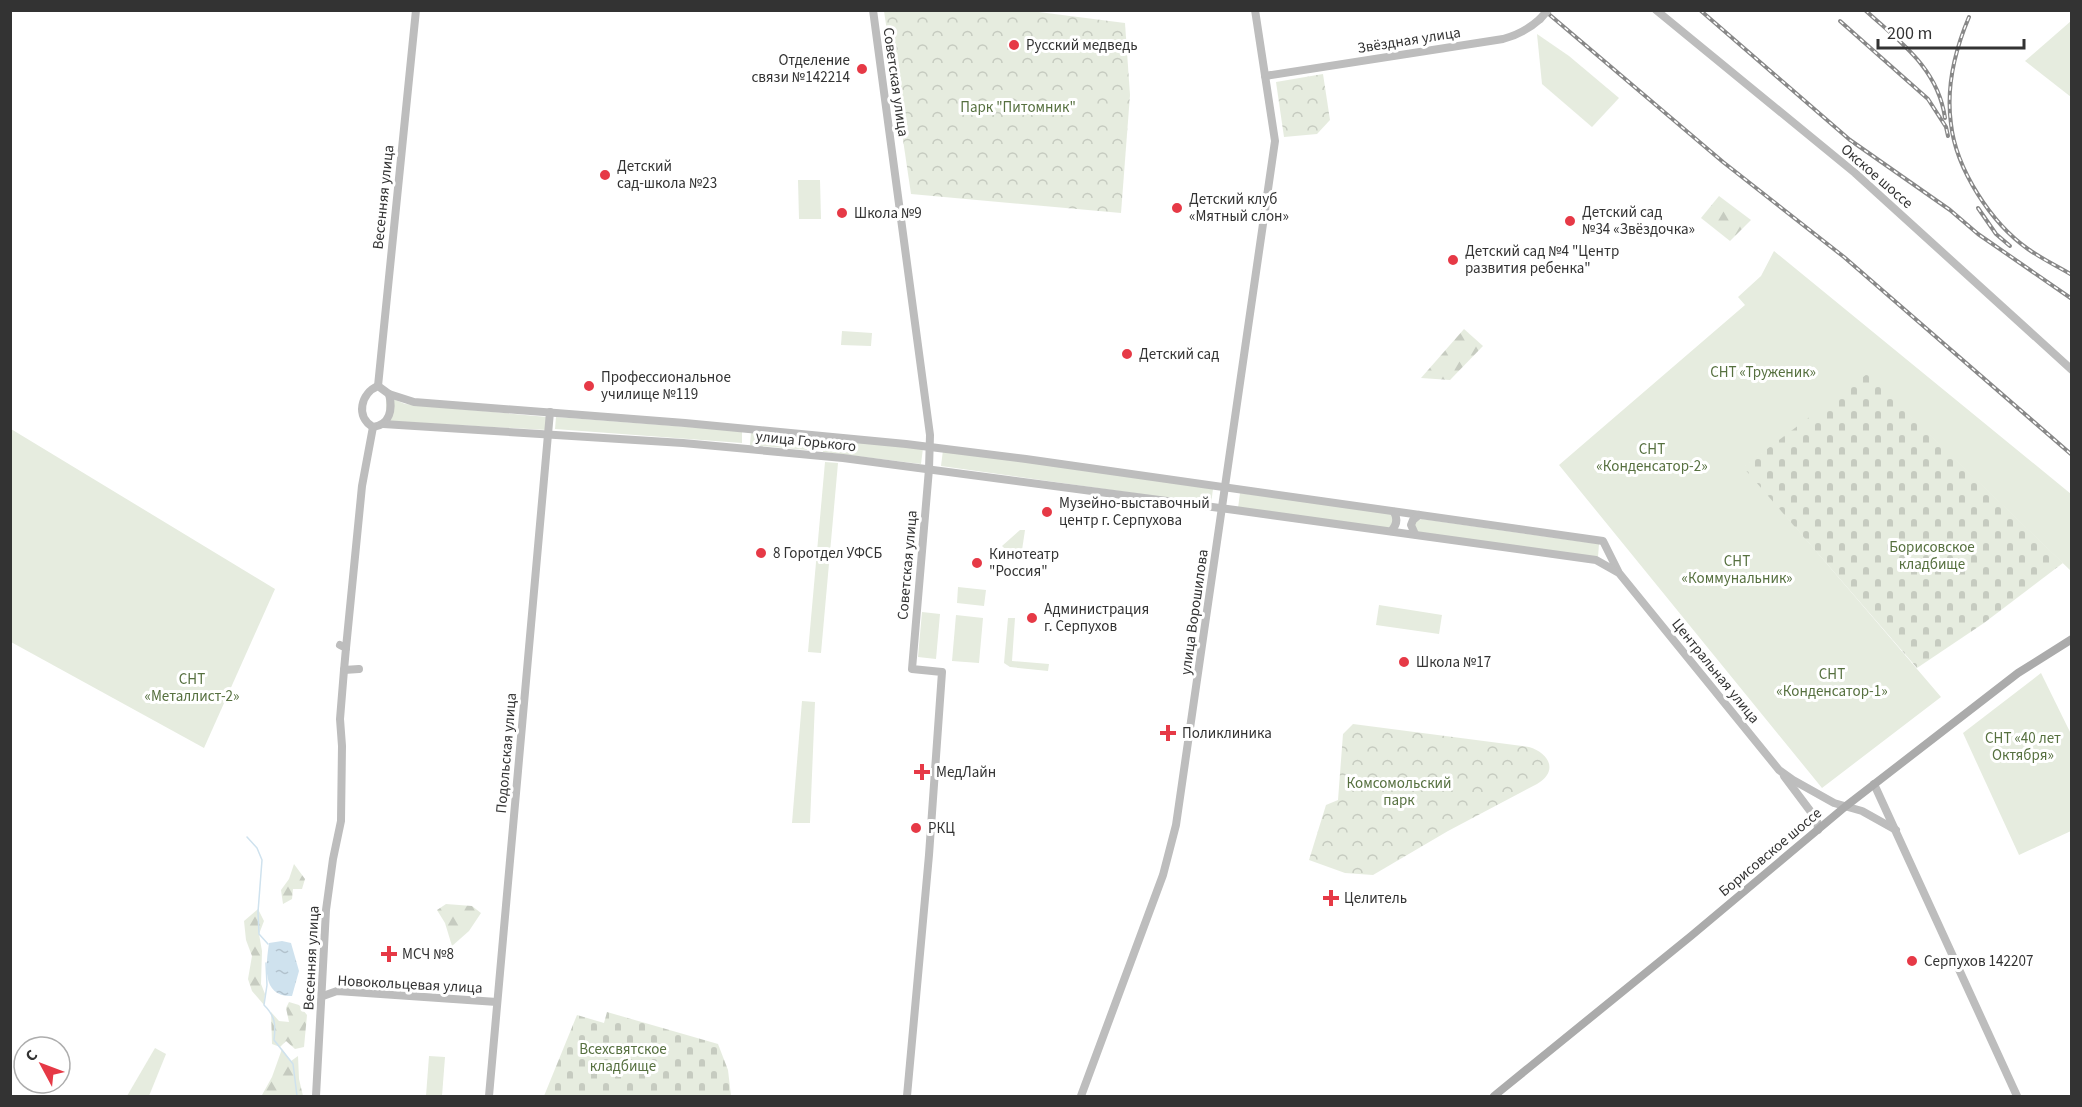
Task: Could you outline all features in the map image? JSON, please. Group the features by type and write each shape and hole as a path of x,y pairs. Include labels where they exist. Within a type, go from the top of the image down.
{"main road":[{"name":"Борисовское шоссе","path":"1494,1096 1846,806 2018,673 2072,639"}],"street":[{"name":"Весенняя улица","path":"378,386 416,10"},
{"name":"Советская улица","path":"873,10 923,374 930,447 912,669 942,672 908,1096"},
{"name":"улица Ворошилова","path":"1081,1096 1172,846 1275,141 1255,10"},
{"name":"Звёздная улица","path":"1265,76 1503,39 1522,32 1548,10"},
{"name":"Окское шоссе","path":"1656,10 1855,173 2072,370"},
{"path":"378,386 389,394 391,410 389,417 384,424 373,427 364,417 362,402 367,393 378,386"},
{"name":"улица Горького","path":"389,394 414,402 753,429 930,447 1226,488"},
{"name":"Подольская улица","path":"489,1096 550,412"},
{"name":"улица Горького","path":"384,424 549,433 744,448 929,469 1223,508"},
{"name":"Весенняя улица","path":"316,1096 327,910 333,859 341,821 340,718 344,670 343,646 362,486 373,427"},
{"path":"1226,488 1605,544"},
{"name":"Центральная улица","path":"1223,508 1596,560 1618,573 1779,770 1834,803 1862,810 1896,830"},
{"path":"1391,531 1397,517 1394,512"},
{"path":"1415,534 1411,525 1419,515"},
{"path":"1596,560 1605,555 1605,544"},
{"path":"1605,544 1618,573"},
{"path":"344,670 359,669"},
{"path":"1779,770 1817,820 1818,830"},
{"path":"1874,784 2017,1096"},
{"name":"Новокольцевая улица","path":"322,996 337,991 497,1002"}],"green space":[{"name":"Парк \"Питомник\"","path":"1023,10 1125,23 1130,95 1121,213 911,194 884,11"},
{"path":"2071,21 2071,97 2025,61"},
{"path":"1537,34 1569,56 1619,98 1592,127 1542,84"},
{"path":"1323,74 1330,120 1317,134 1284,137 1276,82"},
{"path":"798,180 820,180 821,219 799,219"},
{"path":"1719,196 1751,220 1730,241 1701,218"},
{"path":"1774,251 2071,494 2071,571 1867,375 1744,467 1941,697 1822,788 1559,465 1745,305 1738,297 1761,276"},
{"path":"1464,329 1483,346 1450,380 1421,378"},
{"path":"842,331 872,333 871,346 841,345"},
{"name":"Борисовское кладбище","path":"1867,374 2063,563 1984,623 1917,668 1743,467"},
{"path":"386,396 405,404 547,417 547,430 386,421"},
{"path":"556,417 742,431 742,443 555,429"},
{"name":"СНТ «Металлист-2»","path":"11,429 275,589 204,748 11,642"},
{"path":"751,432 808,437 807,450 750,445"},
{"path":"825,439 923,448 921,464 823,452"},
{"path":"943,450 1213,489 1211,504 941,466"},
{"path":"825,462 838,463 821,653 808,652"},
{"path":"1240,493 1389,513 1393,516 1394,521 1387,528 1238,508"},
{"path":"1416,520 1599,544 1598,557 1418,533 1414,525"},
{"path":"1020,530 1025,530 1021,557 1014,557 1002,546"},
{"path":"958,587 986,590 984,606 957,603"},
{"path":"1379,605 1442,615 1439,634 1376,625"},
{"path":"922,612 940,614 936,659 918,657"},
{"path":"956,615 983,618 979,663 952,661"},
{"path":"1008,618 1015,618 1012,661 1049,664 1048,671 1010,667 1004,663"},
{"name":"СНТ «40 лет Октября»","path":"2041,673 2071,734 2071,831 2019,855 1963,733"},
{"path":"802,701 815,702 810,823 792,823"},
{"name":"Комсомольский парк","path":"1353,724 1529,747 1542,753 1546,758 1549,763 1548,774 1537,784 1448,831 1373,875 1345,873 1309,860 1326,805 1338,800 1343,734"},
{"path":"294,864 305,879 302,889 293,889 292,899 283,904 281,890 289,879"},
{"path":"446,904 472,906 481,913 469,931 452,946 445,923 437,910"},
{"path":"258,909 264,921 259,934 264,1005 252,991 248,979 252,956 246,940 244,921"},
{"path":"289,1002 299,1005 307,1015 304,1047 295,1049 286,1041 280,1047 272,1044 271,1012 279,1021 289,1022 286,1008"},
{"name":"Всехсвятское кладбище","path":"607,1012 718,1044 728,1070 731,1096 544,1096 577,1015 604,1023"},
{"path":"155,1048 166,1054 149,1096 127,1096"},
{"path":"282,1049 291,1061 298,1056 299,1079 303,1096 262,1095 272,1077"},
{"path":"429,1056 445,1057 442,1096 426,1096"}],"water":[{"path":"282,941 291,943 299,971 292,996 282,995 275,991 268,978 269,943"}],"waterway":[{"path":"247,837 257,848 262,860 258,912 259,934 268,944"},
{"path":"266,963 267,985 264,1005 274,1021 274,1040 293,1064 297,1096"}],"railway":[{"path":"1544,10 1723,162 1844,257 2072,455"},
{"path":"1700,10 1850,140 1950,210 1978,234 2072,299"},
{"path":"1865,10 1904,45 1926,70 1941,100 1945,118"},
{"path":"1969,17 1956,56 1950,97 1951,124 1960,159 1978,194 2001,225 2028,249 2072,275"},
{"path":"1840,21 1928,99 1946,127 1948,136"},
{"path":"1978,208 1996,234 2010,246"}],"place":[{"name":"Русский медведь","path":"1014,45"},
{"name":"Отделение связи №142214","path":"862,69"},
{"name":"Детский сад-школа №23","path":"605,175"},
{"name":"Детский клуб «Мятный слон»","path":"1177,208"},
{"name":"Школа №9","path":"842,213"},
{"name":"Детский сад №34 «Звёздочка»","path":"1570,221"},
{"name":"Детский сад №4 \"Центр развития ребенка\"","path":"1453,260"},
{"name":"Детский сад","path":"1127,354"},
{"name":"Профессиональное училище №119","path":"589,386"},
{"name":"Музейно-выставочный центр г. Серпухова","path":"1047,512"},
{"name":"8 Горотдел УФСБ","path":"761,553"},
{"name":"Кинотеатр \"Россия\"","path":"977,563"},
{"name":"Администрация г. Серпухов","path":"1032,618"},
{"name":"Школа №17","path":"1404,662"},
{"name":"Поликлиника","path":"1168,733"},
{"name":"МедЛайн","path":"922,772"},
{"name":"РКЦ","path":"916,828"},
{"name":"Целитель","path":"1331,898"},
{"name":"МСЧ №8","path":"389,954"},
{"name":"Серпухов 142207","path":"1912,961"}],"park label":[{"name":"СНТ «Труженик»","path":"1763,372"},
{"name":"СНТ «Конденсатор-2»","path":"1652,458"},
{"name":"СНТ «Коммунальник»","path":"1737,570"},
{"name":"СНТ «Конденсатор-1»","path":"1832,682"}]}
